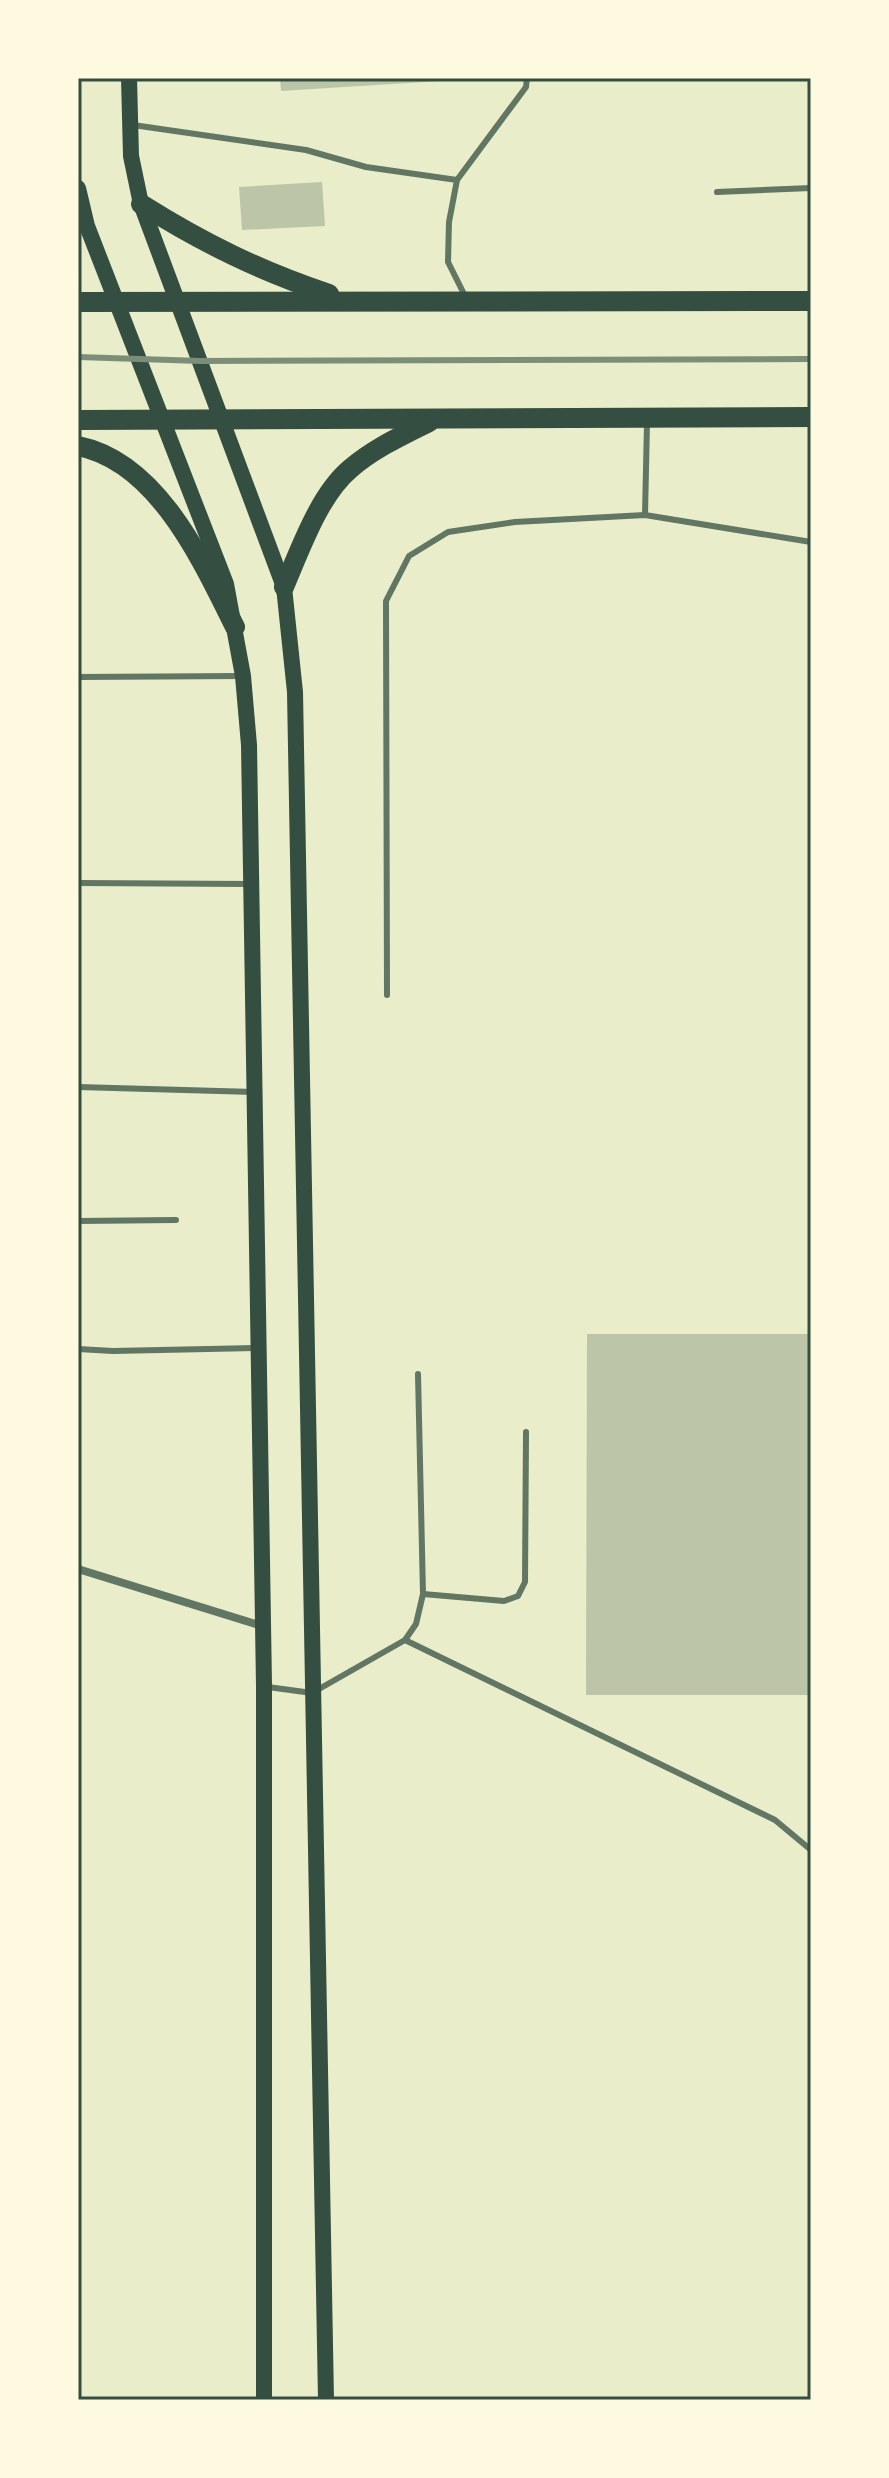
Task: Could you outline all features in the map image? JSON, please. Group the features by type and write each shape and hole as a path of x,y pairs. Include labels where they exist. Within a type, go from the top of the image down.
{"main road":[{"path":"129,78 131,156 141,204 284,587 295,692 326,2400"},
{"path":"78,188 87,226 226,584 243,676 249,745 264,1686 264,2400"},
{"path":"141,204 217,250 285,280 348,300"},
{"path":"78,302 811,301"},
{"path":"78,420 811,417"},
{"path":"284,587 315,516 347,471 384,445 434,419"},
{"path":"78,446 94,449 145,481 197,552 235,627"}],"street":[{"path":"78,1569 263,1626"}],"lane":[{"path":"468,303 448,262 449,222 457,180 526,87 527,78"},
{"path":"130,124 306,150 366,167 457,180"},
{"path":"717,192 811,188"},
{"path":"645,515 647,418"},
{"path":"387,995 386,601 409,556 448,532 515,522 645,515 811,542"},
{"path":"78,677 243,676"},
{"path":"78,883 251,884"},
{"path":"78,1087 254,1092"},
{"path":"78,1221 176,1220"},
{"path":"78,1349 259,1348"},
{"path":"264,1686 312,1693 405,1640 416,1624 423,1594 418,1374"},
{"path":"423,1594 504,1601 518,1596 525,1582 526,1432"},
{"path":"405,1640 775,1820 811,1850"}],"building":[{"path":"280,78 456,78 456,80 281,91"},
{"path":"322,182 325,226 242,230 239,187"},
{"path":"587,1334 811,1334 811,1695 586,1695"}],"railway":[{"path":"78,357 201,361 811,359"}]}
